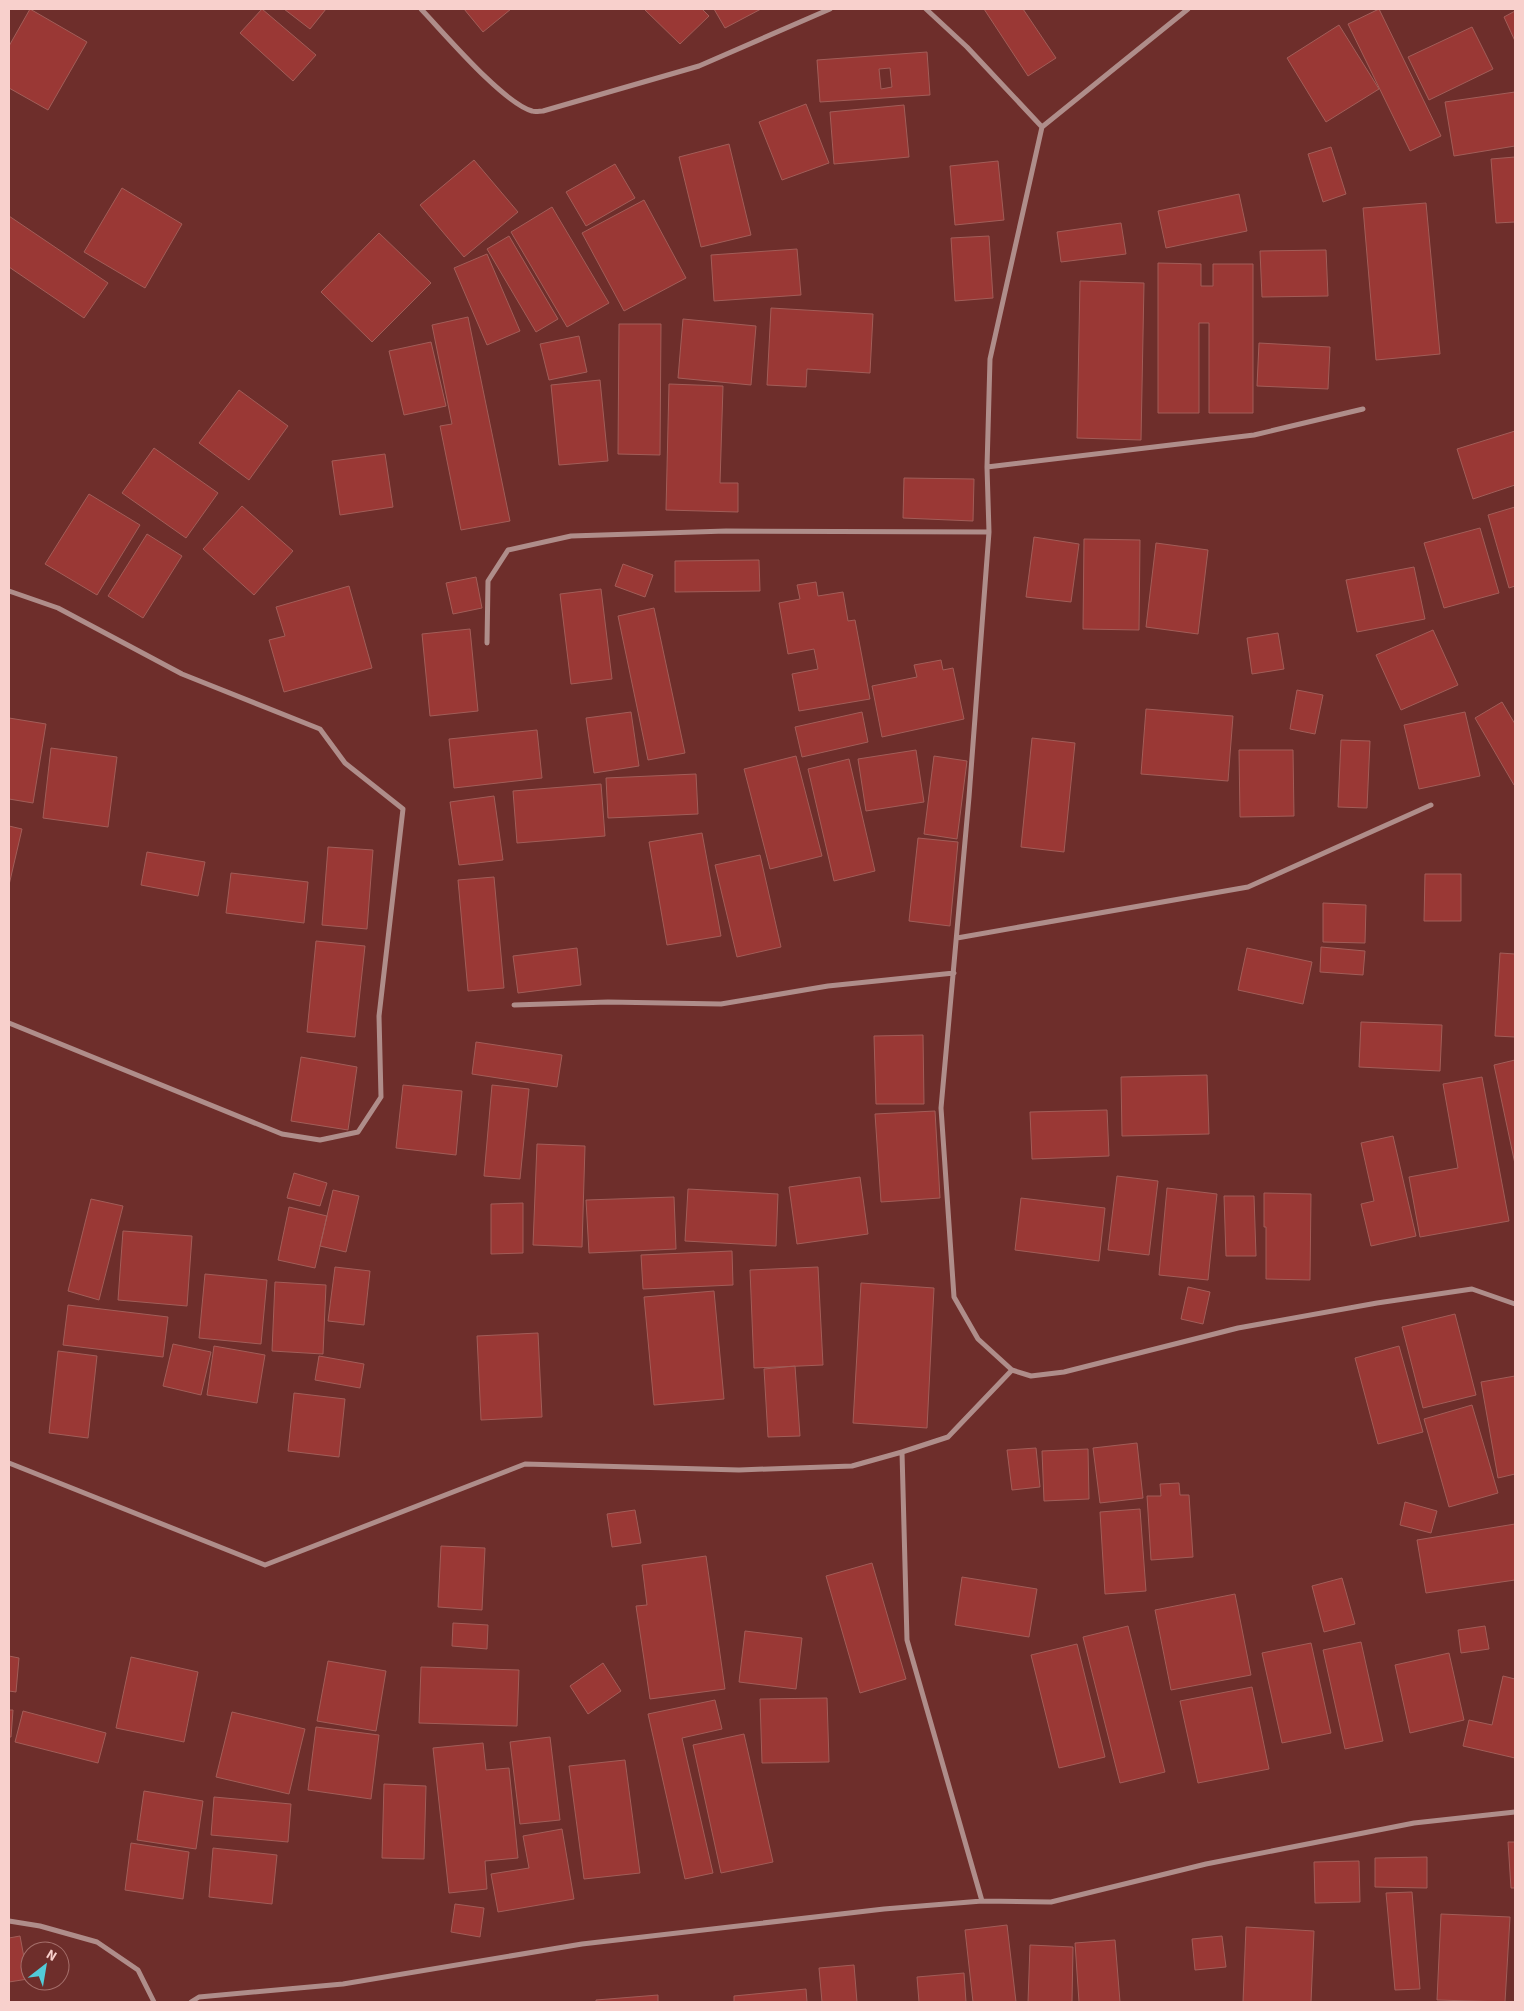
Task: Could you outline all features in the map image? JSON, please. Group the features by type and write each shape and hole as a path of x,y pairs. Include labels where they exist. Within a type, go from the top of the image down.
{"street":[{"path":"421,9 492,84 532,111 543,111 698,66 830,9"},
{"path":"926,9 967,47 1042,127"},
{"path":"1188,9 1042,127 990,359 987,467 989,532 957,938 941,1108 954,1297 978,1338 1012,1370 1031,1376 1064,1372 1238,1328 1376,1303 1472,1289 1515,1304"},
{"path":"987,467 1254,435 1363,409"},
{"path":"487,643 488,581 508,550 571,536 726,530 989,532"},
{"path":"9,591 58,608 182,674 320,729 345,763 403,809 379,1016 381,1097 358,1132 320,1140 282,1134 9,1023"},
{"path":"957,938 1248,887 1431,806"},
{"path":"514,1005 608,1002 721,1004 828,986 954,974"},
{"path":"9,1463 265,1565 525,1464 739,1470 852,1466 948,1437 1012,1370"},
{"path":"902,1452 907,1640 982,1901"},
{"path":"191,2002 199,1997 343,1984 582,1944 884,1909 982,1901 1051,1902 1206,1864 1414,1822 1515,1812"},
{"path":"9,1921 40,1926 97,1942 138,1970 154,2002"}],"building":[{"path":"30,9 87,42 48,110 9,88 9,46"},
{"path":"262,9 316,55 293,81 240,33"},
{"path":"284,9 326,9 310,29"},
{"path":"464,9 511,9 483,32"},
{"path":"644,9 702,9 709,16 680,44"},
{"path":"714,9 761,9 725,28"},
{"path":"984,9 1023,9 1056,58 1028,76"},
{"path":"1379,9 1441,136 1410,151 1348,24"},
{"path":"1515,11 1515,41 1504,17"},
{"path":"1339,25 1379,89 1326,122 1287,58"},
{"path":"1472,27 1493,69 1429,100 1408,57"},
{"path":"927,52 930,95 820,102 817,60","holes":["890,68 892,87 881,89 879,69"]},
{"path":"1515,92 1515,146 1454,156 1445,102"},
{"path":"806,104 829,163 782,180 759,122"},
{"path":"904,105 909,157 834,164 830,112"},
{"path":"729,144 751,235 701,247 679,157"},
{"path":"1331,147 1346,194 1323,202 1308,154"},
{"path":"1515,157 1515,222 1496,223 1491,159"},
{"path":"474,160 518,212 464,257 420,205"},
{"path":"998,161 1004,220 955,225 950,166"},
{"path":"615,164 635,198 586,226 566,192"},
{"path":"122,188 182,224 145,288 84,252"},
{"path":"1239,194 1247,231 1166,248 1158,211"},
{"path":"644,200 686,278 624,311 582,233"},
{"path":"1426,203 1440,354 1376,360 1363,208"},
{"path":"552,207 609,303 567,327 511,232"},
{"path":"9,216 108,283 84,318 9,267"},
{"path":"1121,223 1126,254 1061,262 1057,232"},
{"path":"379,233 431,283 372,342 321,292"},
{"path":"509,236 558,319 536,332 487,249"},
{"path":"989,236 993,298 955,301 951,238"},
{"path":"797,249 801,295 714,301 711,255"},
{"path":"1326,250 1328,296 1262,297 1260,251"},
{"path":"487,254 520,331 487,345 454,268"},
{"path":"1158,263 1201,264 1201,286 1213,286 1213,264 1253,264 1253,413 1209,413 1209,323 1199,323 1199,413 1158,413"},
{"path":"1080,281 1144,283 1141,440 1077,438"},
{"path":"771,308 873,314 870,373 807,369 806,387 767,385"},
{"path":"468,317 510,521 461,530 440,426 452,424 432,325"},
{"path":"683,319 756,326 751,385 678,378"},
{"path":"619,324 661,324 660,455 618,454"},
{"path":"579,336 587,372 549,380 540,344"},
{"path":"431,342 446,406 404,415 389,351"},
{"path":"1259,343 1330,347 1328,389 1257,386"},
{"path":"600,380 608,461 559,465 551,385"},
{"path":"669,384 723,386 720,483 738,483 738,512 666,510"},
{"path":"239,390 288,426 249,480 199,443"},
{"path":"1515,431 1515,485 1473,499 1457,449"},
{"path":"154,448 218,493 186,538 122,493"},
{"path":"385,454 393,507 340,515 332,461"},
{"path":"904,478 974,479 973,521 903,518"},
{"path":"89,494 140,525 97,595 45,564"},
{"path":"242,506 293,551 254,595 203,549"},
{"path":"1515,507 1515,586 1509,588 1488,515"},
{"path":"1480,528 1499,593 1444,608 1424,543"},
{"path":"147,534 182,556 143,618 108,596"},
{"path":"1034,537 1079,544 1071,602 1026,597"},
{"path":"1084,539 1140,540 1139,630 1083,629"},
{"path":"1156,543 1208,550 1198,634 1146,627"},
{"path":"759,560 760,591 675,592 675,561"},
{"path":"623,564 653,575 645,597 615,586"},
{"path":"1414,567 1425,619 1357,632 1346,580"},
{"path":"476,577 482,608 453,614 446,583"},
{"path":"816,582 818,596 843,592 848,621 855,620 870,699 799,711 792,674 818,669 814,649 788,654 779,603 800,599 797,585"},
{"path":"349,586 372,668 284,692 269,640 285,636 276,607"},
{"path":"601,589 612,679 571,684 560,594"},
{"path":"654,608 685,753 648,760 618,616"},
{"path":"470,629 478,711 430,716 422,634"},
{"path":"1433,630 1458,685 1401,710 1376,655"},
{"path":"1278,633 1284,669 1252,674 1247,638"},
{"path":"941,660 943,670 953,668 964,719 882,737 872,686 917,677 914,665"},
{"path":"1297,690 1323,695 1315,734 1290,729"},
{"path":"1502,702 1515,724 1514,785 1475,718"},
{"path":"1146,709 1233,716 1228,781 1141,774"},
{"path":"631,712 639,766 594,773 586,718"},
{"path":"862,712 868,742 802,757 795,727"},
{"path":"1465,712 1480,776 1419,789 1404,725"},
{"path":"9,718 46,724 33,803 9,799"},
{"path":"537,730 542,778 454,788 449,739"},
{"path":"1032,738 1075,743 1064,852 1021,847"},
{"path":"1341,740 1370,741 1367,808 1338,807"},
{"path":"51,748 117,757 108,827 43,818"},
{"path":"916,750 924,802 866,811 858,759"},
{"path":"1239,750 1293,750 1294,816 1240,817"},
{"path":"796,756 822,856 770,869 744,769"},
{"path":"934,756 967,761 957,839 924,834"},
{"path":"849,759 875,871 834,881 808,769"},
{"path":"696,774 698,814 608,818 606,778"},
{"path":"601,784 605,836 517,843 513,791"},
{"path":"494,796 503,860 459,865 450,802"},
{"path":"9,826 22,829 9,885"},
{"path":"702,833 721,936 667,945 649,842"},
{"path":"918,838 958,842 950,926 909,921"},
{"path":"328,847 373,850 367,929 322,925"},
{"path":"147,852 205,862 198,896 141,885"},
{"path":"760,855 781,947 737,957 715,865"},
{"path":"231,873 308,882 304,923 226,913"},
{"path":"1425,874 1461,874 1461,921 1424,921"},
{"path":"494,877 504,988 468,991 458,880"},
{"path":"1323,903 1366,905 1365,943 1323,942"},
{"path":"316,941 365,946 355,1037 307,1032"},
{"path":"1321,947 1365,951 1363,975 1320,972"},
{"path":"577,948 581,985 518,993 513,956"},
{"path":"1247,948 1312,962 1303,1004 1238,990"},
{"path":"1500,953 1515,954 1515,1037 1495,1036"},
{"path":"1361,1022 1442,1025 1440,1071 1359,1067"},
{"path":"923,1035 924,1104 876,1104 874,1036"},
{"path":"476,1042 562,1055 557,1087 472,1074"},
{"path":"301,1057 357,1067 348,1130 291,1121"},
{"path":"1515,1060 1515,1164 1494,1065"},
{"path":"1207,1075 1209,1134 1122,1136 1121,1077"},
{"path":"1482,1077 1509,1221 1420,1237 1409,1177 1458,1168 1443,1084"},
{"path":"403,1085 462,1091 456,1155 396,1148"},
{"path":"492,1085 529,1089 520,1179 484,1176"},
{"path":"1107,1110 1109,1156 1032,1159 1030,1112"},
{"path":"935,1111 940,1198 881,1202 875,1114"},
{"path":"1393,1136 1416,1236 1371,1246 1361,1204 1374,1201 1361,1143"},
{"path":"537,1144 585,1146 582,1247 533,1245"},
{"path":"294,1173 327,1183 320,1206 287,1198"},
{"path":"1117,1176 1158,1181 1149,1255 1108,1250"},
{"path":"860,1177 868,1234 797,1244 789,1187"},
{"path":"1167,1188 1217,1194 1208,1280 1159,1275"},
{"path":"688,1189 778,1194 776,1246 685,1241"},
{"path":"333,1190 359,1196 346,1252 320,1246"},
{"path":"1264,1193 1311,1194 1310,1280 1266,1279"},
{"path":"1224,1196 1254,1196 1256,1256 1226,1256"},
{"path":"674,1197 676,1249 589,1253 586,1200"},
{"path":"1021,1198 1105,1208 1099,1261 1015,1250"},
{"path":"91,1199 123,1206 99,1300 68,1291"},
{"path":"523,1203 523,1253 491,1254 491,1204"},
{"path":"289,1207 327,1216 315,1268 278,1260"},
{"path":"123,1231 192,1236 187,1306 118,1300"},
{"path":"732,1251 733,1285 643,1289 641,1255"},
{"path":"335,1267 370,1271 364,1325 328,1321"},
{"path":"818,1267 823,1365 754,1368 750,1270"},
{"path":"205,1274 267,1280 261,1344 199,1338"},
{"path":"275,1282 326,1285 323,1354 272,1351"},
{"path":"861,1283 934,1288 927,1428 853,1423"},
{"path":"1188,1287 1210,1292 1203,1324 1181,1319"},
{"path":"714,1291 724,1399 654,1405 644,1297"},
{"path":"68,1305 168,1317 163,1357 63,1345"},
{"path":"1455,1314 1476,1395 1423,1408 1402,1327"},
{"path":"538,1333 542,1417 481,1420 477,1336"},
{"path":"173,1344 211,1352 201,1395 163,1386"},
{"path":"214,1346 265,1355 257,1403 207,1395"},
{"path":"1399,1346 1423,1432 1378,1444 1355,1358"},
{"path":"58,1351 97,1356 88,1438 49,1433"},
{"path":"319,1356 364,1364 360,1388 315,1380"},
{"path":"795,1366 800,1436 768,1437 764,1369"},
{"path":"1515,1376 1515,1474 1498,1478 1481,1382"},
{"path":"294,1393 345,1399 339,1457 288,1451"},
{"path":"1472,1405 1498,1493 1449,1507 1424,1419"},
{"path":"1137,1443 1143,1498 1100,1503 1093,1448"},
{"path":"1036,1448 1040,1487 1012,1490 1007,1450"},
{"path":"1088,1449 1089,1499 1044,1501 1042,1451"},
{"path":"1179,1483 1180,1495 1189,1495 1193,1557 1151,1560 1147,1496 1161,1496 1160,1484"},
{"path":"1405,1502 1437,1511 1431,1533 1400,1525"},
{"path":"1140,1509 1146,1591 1105,1594 1100,1512"},
{"path":"635,1510 641,1543 612,1547 607,1514"},
{"path":"1515,1524 1515,1580 1426,1593 1417,1540"},
{"path":"441,1546 485,1548 482,1610 438,1607"},
{"path":"706,1556 725,1689 650,1699 636,1606 647,1605 642,1565"},
{"path":"872,1563 906,1679 860,1693 826,1576"},
{"path":"962,1577 1037,1589 1029,1637 955,1625"},
{"path":"1342,1578 1355,1624 1324,1632 1312,1586"},
{"path":"1235,1594 1251,1675 1171,1690 1155,1610"},
{"path":"453,1623 488,1625 487,1649 452,1646"},
{"path":"1128,1626 1165,1772 1120,1783 1083,1637"},
{"path":"1485,1626 1489,1649 1461,1653 1458,1630"},
{"path":"745,1631 802,1638 796,1689 739,1682"},
{"path":"1361,1642 1383,1741 1345,1749 1323,1650"},
{"path":"1311,1643 1331,1733 1282,1743 1262,1653"},
{"path":"1077,1644 1105,1757 1059,1768 1031,1655"},
{"path":"1449,1653 1464,1720 1410,1733 1395,1665"},
{"path":"9,1656 19,1658 16,1692 9,1691"},
{"path":"131,1657 198,1672 184,1742 116,1728"},
{"path":"328,1661 386,1671 376,1731 317,1721"},
{"path":"603,1663 621,1691 588,1714 570,1686"},
{"path":"421,1667 519,1670 517,1726 419,1723"},
{"path":"1503,1676 1515,1679 1515,1758 1463,1746 1469,1720 1492,1725"},
{"path":"1252,1687 1269,1769 1198,1783 1180,1701"},
{"path":"827,1698 829,1762 762,1763 760,1699"},
{"path":"715,1700 722,1729 682,1738 713,1873 685,1879 648,1714"},
{"path":"9,1710 13,1710 11,1737 9,1737"},
{"path":"23,1711 106,1733 98,1763 15,1742"},
{"path":"232,1712 305,1729 289,1794 216,1777"},
{"path":"316,1727 379,1735 371,1799 308,1790"},
{"path":"744,1734 773,1862 721,1873 693,1745"},
{"path":"550,1737 560,1820 520,1824 510,1742"},
{"path":"483,1743 486,1770 509,1768 518,1858 485,1861 487,1889 449,1893 433,1748"},
{"path":"625,1760 640,1873 584,1879 569,1766"},
{"path":"384,1784 426,1786 424,1859 382,1858"},
{"path":"144,1791 203,1801 196,1849 137,1840"},
{"path":"214,1797 291,1804 288,1842 211,1835"},
{"path":"562,1829 574,1899 498,1912 491,1874 529,1868 523,1836"},
{"path":"1508,1842 1515,1842 1515,1888 1511,1888"},
{"path":"131,1843 189,1852 183,1899 125,1890"},
{"path":"213,1848 277,1855 272,1904 209,1897"},
{"path":"1427,1857 1427,1888 1375,1887 1375,1858"},
{"path":"1359,1861 1360,1902 1315,1903 1314,1862"},
{"path":"1412,1892 1420,1989 1395,1990 1386,1893"},
{"path":"455,1904 484,1908 480,1937 451,1932"},
{"path":"1441,1914 1510,1917 1505,2002 1437,2000"},
{"path":"1007,1925 1016,2002 973,2002 965,1930"},
{"path":"1246,1927 1314,1931 1311,2002 1243,2002"},
{"path":"20,1936 21,1941 20,1980 9,1982 9,1938"},
{"path":"1222,1936 1226,1967 1195,1970 1192,1939"},
{"path":"1115,1940 1120,2002 1079,2002 1075,1943"},
{"path":"1030,1945 1073,1947 1072,2002 1028,2002"},
{"path":"854,1965 857,2002 822,2002 819,1968"},
{"path":"964,1973 966,2002 919,2002 917,1977"},
{"path":"806,1989 807,2002 734,2002 734,1996"},
{"path":"658,1995 658,2002 596,2002 596,2000"}]}
